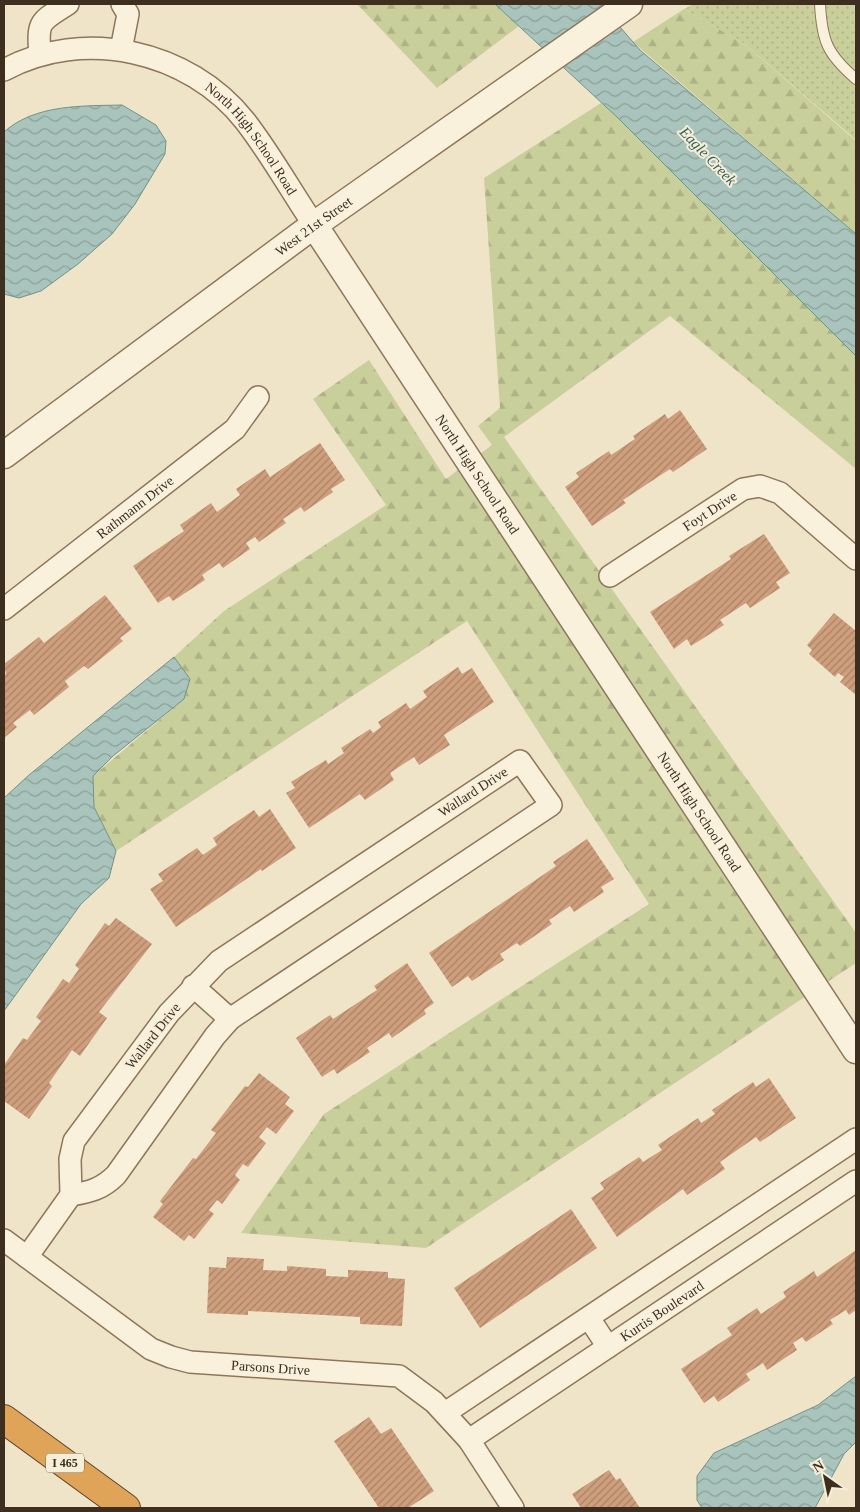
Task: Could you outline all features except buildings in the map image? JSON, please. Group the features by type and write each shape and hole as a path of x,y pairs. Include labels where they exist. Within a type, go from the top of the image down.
{"highway":[{"name":"I 465","path":"4,1418 126,1508"}],"street":[{"path":"40,55 38,31 42,21 68,4"},
{"path":"121,50 128,14 122,4"},
{"name":"West 21st Street","path":"4,455 314,225 629,4"},
{"name":"North High School Road","path":"4,70 40,55 95,48 137,52 173,65 204,83 225,100 244,120 856,1050"},
{"name":"Rathmann Drive","path":"4,609 235,429 258,397"},
{"name":"Foyt Drive","path":"610,576 743,489 760,486 780,493 856,559"},
{"name":"Wallard Drive","path":"520,761 551,806 230,1019 215,1036 116,1176 104,1186 92,1192 71,1195 70,1159 74,1141 170,1013 193,986 219,961 520,761"},
{"path":"193,986 230,1019"},
{"path":"445,1413 856,1139"},
{"name":"Kurtis Boulevard","path":"469,1440 856,1181"},
{"path":"27,1257 71,1195"},
{"path":"741,1216 760,1246"},
{"name":"Parsons Drive","path":"4,1240 151,1349 171,1357 190,1362 399,1376 421,1391 445,1413 469,1440 513,1508"},
{"path":"589,1318 608,1347"}],"lane":[{"path":"820,4 822,34 839,64 856,79"}],"green space":[{"path":"357,4 495,4 519,26 437,88"},
{"path":"694,4 856,4 856,140 746,45 684,9"},
{"path":"684,9 746,45 856,141 856,234 633,42"},
{"path":"601,103 856,318 856,469 670,316 504,437 856,933 856,963 426,1248 241,1233 324,1114 649,904 467,621 116,851 94,807 93,776 184,699 190,679 174,657 224,611 386,505 313,399 369,360 446,479 492,445 478,426 500,408 484,178"}],"water":[{"name":"Eagle Creek","path":"495,4 600,4 640,50 856,234 856,356 618,118"},
{"path":"122,105 156,125 166,141 165,154 135,204 112,234 78,264 41,291 19,298 4,294 4,132 16,123 45,111 60,108"},
{"path":"174,657 190,679 184,699 113,756 93,776 94,807 116,851 109,878 81,904 4,1011 4,798 29,775"},
{"path":"856,1376 856,1442 844,1454 815,1508 702,1508 697,1500 697,1476 714,1453 818,1405"}]}
